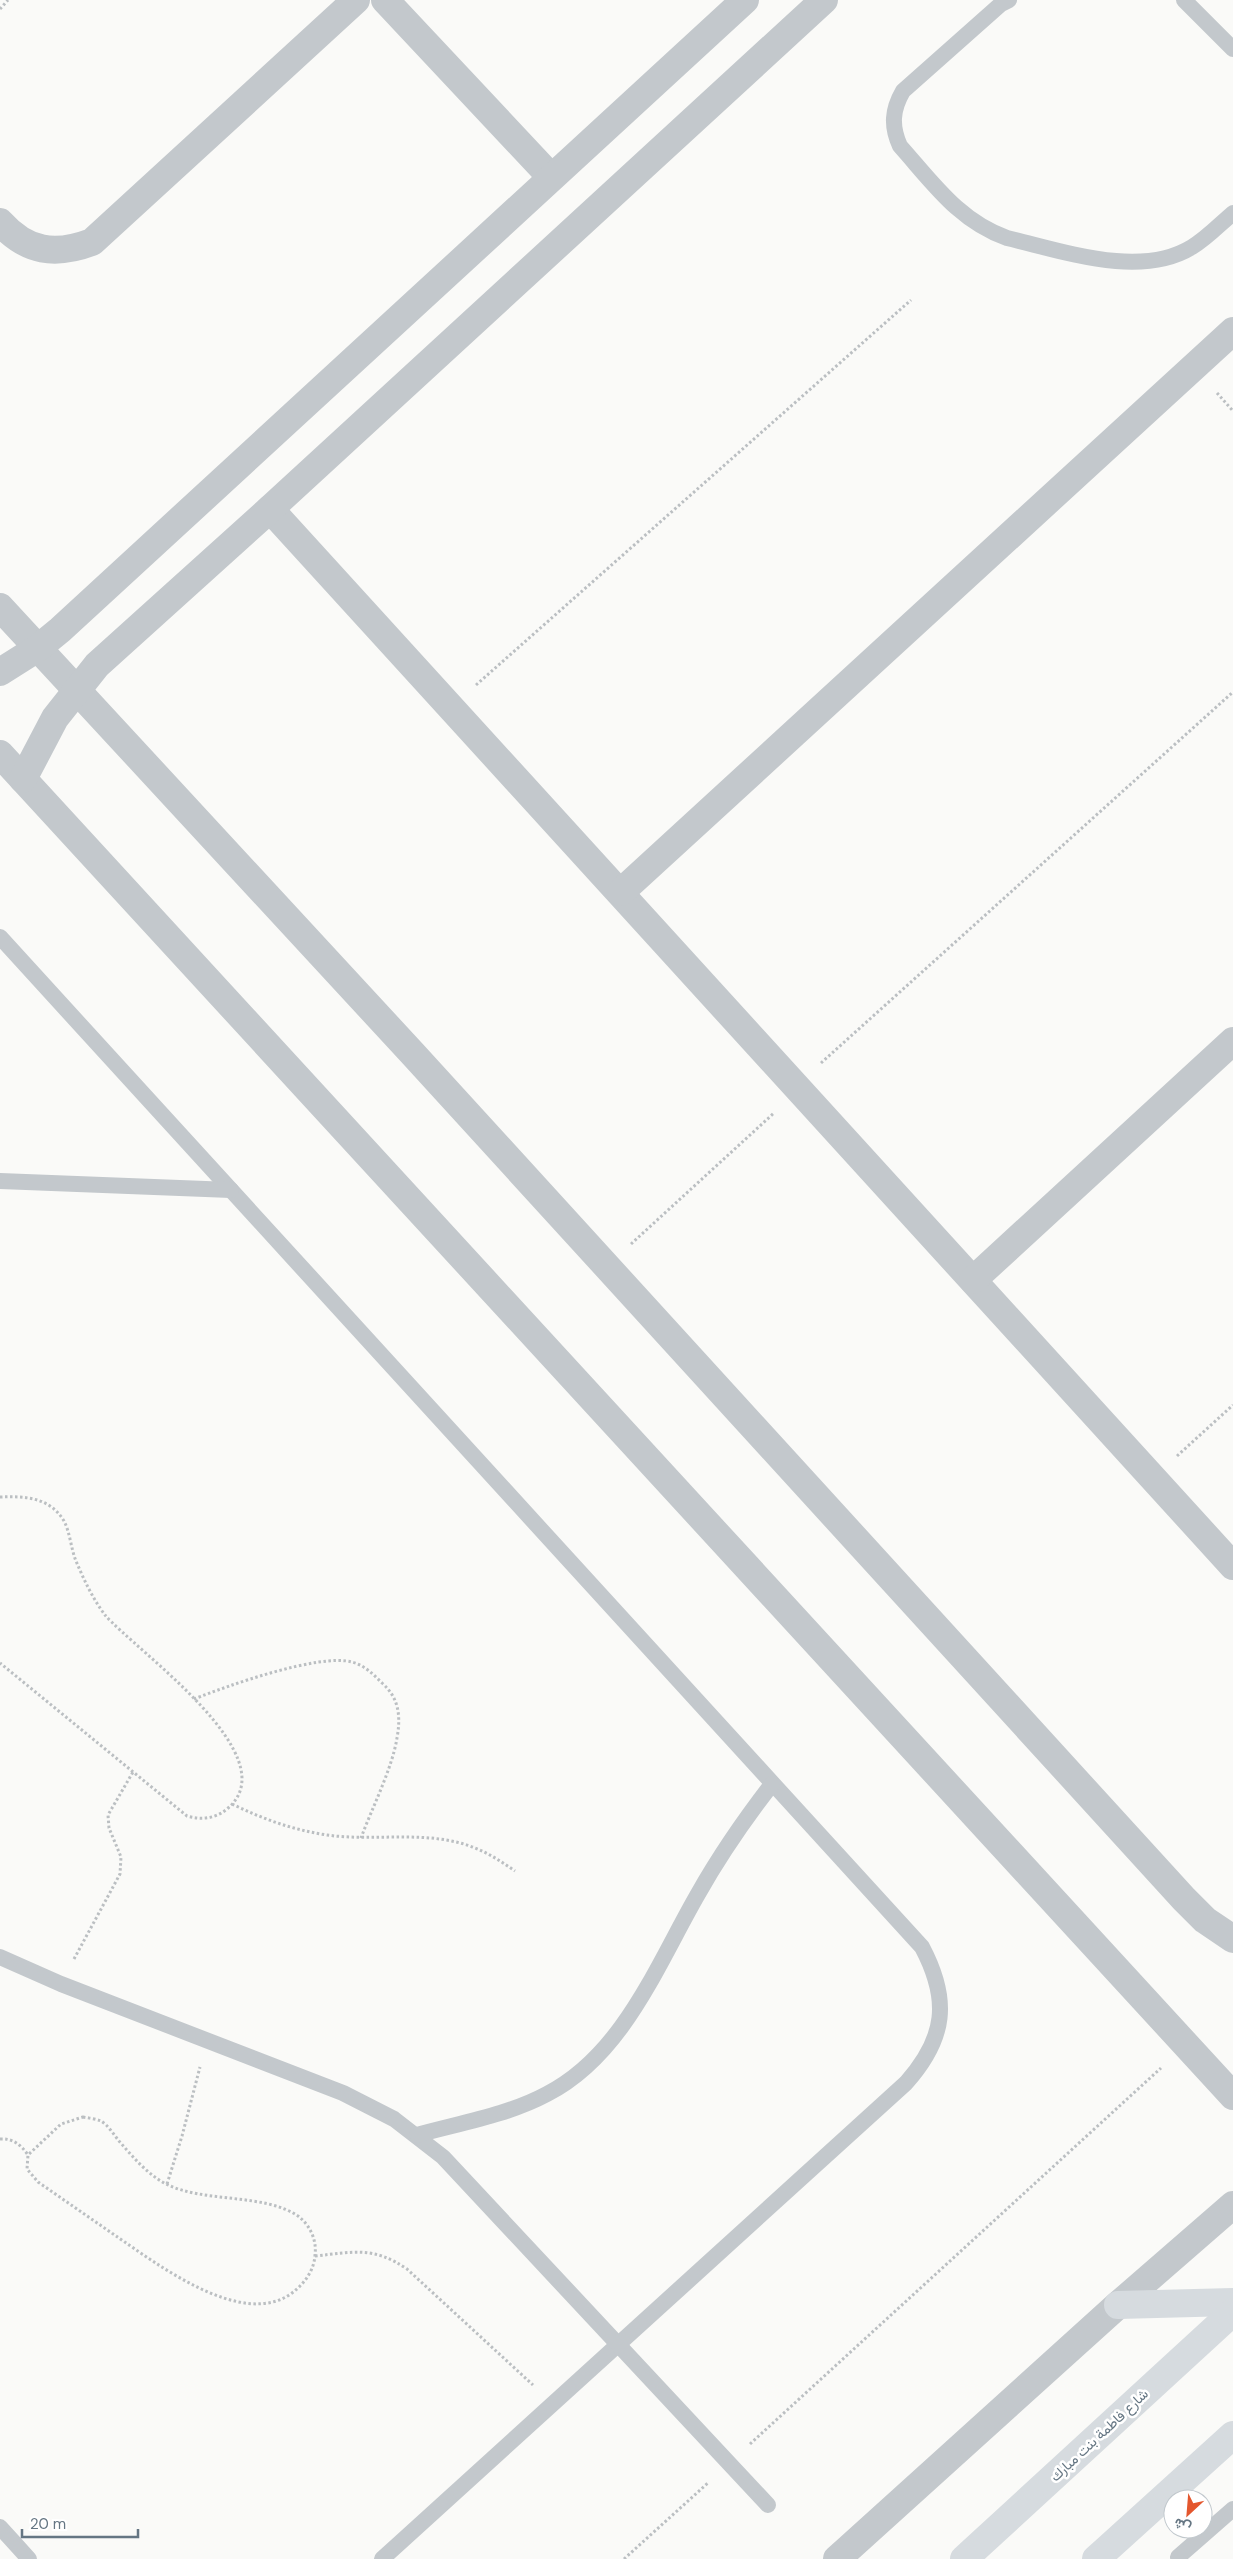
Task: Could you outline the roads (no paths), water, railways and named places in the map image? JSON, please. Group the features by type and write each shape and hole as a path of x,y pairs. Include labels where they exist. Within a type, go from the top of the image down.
{"street":[{"path":"0,222 14,235 31,246 52,251 72,249 92,242 356,0"},
{"path":"385,0 552,177"},
{"path":"0,672 38,648 745,0"},
{"path":"23,778 55,718 77,687 97,665 270,510 824,0"},
{"path":"621,892 1233,331"},
{"path":"270,510 621,892 1233,1566"},
{"path":"0,607 77,687 1184,1899 1205,1920 1233,1939"},
{"path":"0,754 1185,2046 1233,2096"},
{"path":"973,1280 1233,1041"},
{"path":"837,2559 1118,2305 1233,2205"},
{"path":"1118,2305 1233,2302"},
{"name":"شارع فاطمة بنت مبارك","path":"964,2559 1233,2312"},
{"path":"1096,2559 1233,2435"}],"lane":[{"path":"1009,0 1002,4 903,91 896,104 893,118 894,133 900,146 963,215 991,232 1007,238 1115,262 1138,263 1161,261 1193,247 1233,213"},
{"path":"1184,0 1233,49"},
{"path":"0,937 922,1947 934,1969 940,1993 940,2018 934,2042 922,2064 906,2083 382,2559"},
{"path":"0,1181 231,1190"},
{"path":"417,2135 519,2106 547,2094 573,2078 596,2060 615,2037 632,2011 721,1855 745,1819 772,1784"},
{"path":"0,1957 61,1984 343,2093 394,2119 417,2135 443,2157 768,2505"},
{"path":"1178,2556 1233,2509"},
{"path":"0,2527 29,2559"}]}
